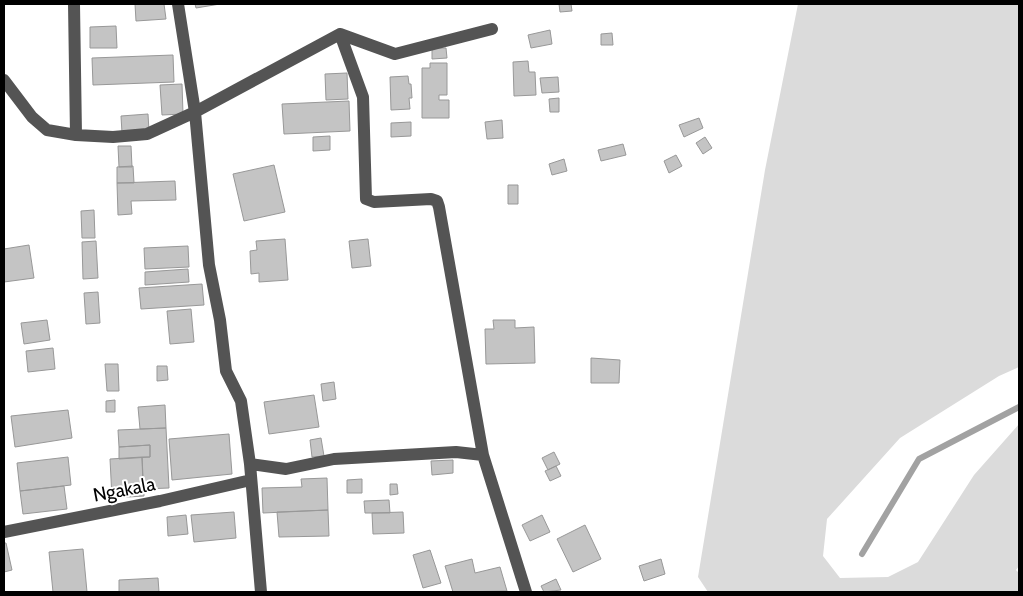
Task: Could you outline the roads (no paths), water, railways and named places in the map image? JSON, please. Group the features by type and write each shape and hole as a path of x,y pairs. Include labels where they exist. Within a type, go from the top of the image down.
{"street":[{"path":"74,4 76,135"},
{"path":"178,4 195,112 209,265 220,320 226,371 241,401 250,464 261,592"},
{"path":"4,80 32,117 46,130 76,135 112,137 147,134 195,112 340,34 395,54 492,29"},
{"path":"340,34 363,97 366,199 374,202 431,199 437,201 483,455 526,592"},
{"path":"250,464 286,469 334,460 456,452 483,455"},
{"name":"Ngakala","path":"4,532 160,501 252,480"}],"waterway":[{"path":"862,554 919,459 1019,407"}]}
